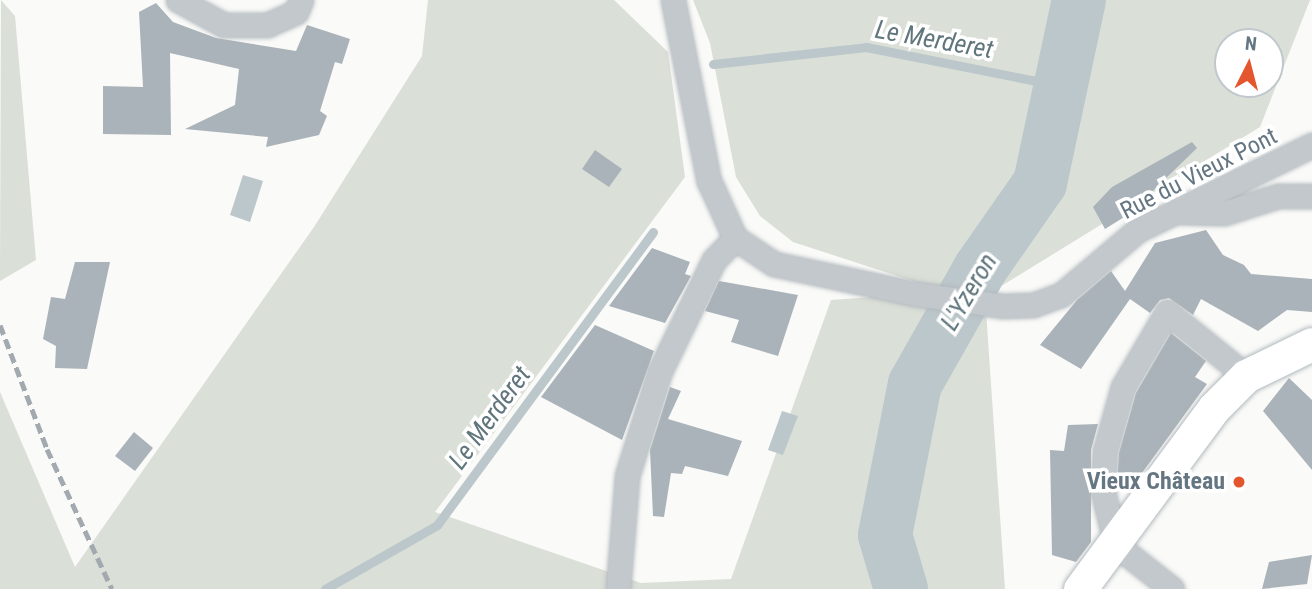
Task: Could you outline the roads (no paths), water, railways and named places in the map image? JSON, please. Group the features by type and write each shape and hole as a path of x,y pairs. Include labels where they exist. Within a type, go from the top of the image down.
{"street":[{"path":"178,0 224,25 267,25 296,12 301,0"},
{"path":"618,589 626,476 660,371 714,260 735,238 709,181 673,0"},
{"name":"Rue du Vieux Pont","path":"735,238 774,264 916,294 1002,306 1032,305 1061,295 1139,230 1312,145"},
{"path":"1178,212 1224,213 1278,196 1312,197"},
{"path":"1099,566 1105,451 1123,387 1167,312 1246,376"},
{"path":"1099,566 1214,408 1246,376 1312,344"},
{"path":"1099,566 1172,589"}],"waterway":[{"name":"L'Yzeron","path":"901,589 885,535 915,384 980,269 1040,183 1079,0"},
{"name":"Le Merderet","path":"713,64 866,47 1062,86"},
{"name":"Le Merderet","path":"325,589 437,525 653,232"}],"railway":[{"path":"0,325 47,449 112,589"}],"place":[{"name":"Vieux Château","path":"1239,482"}]}
